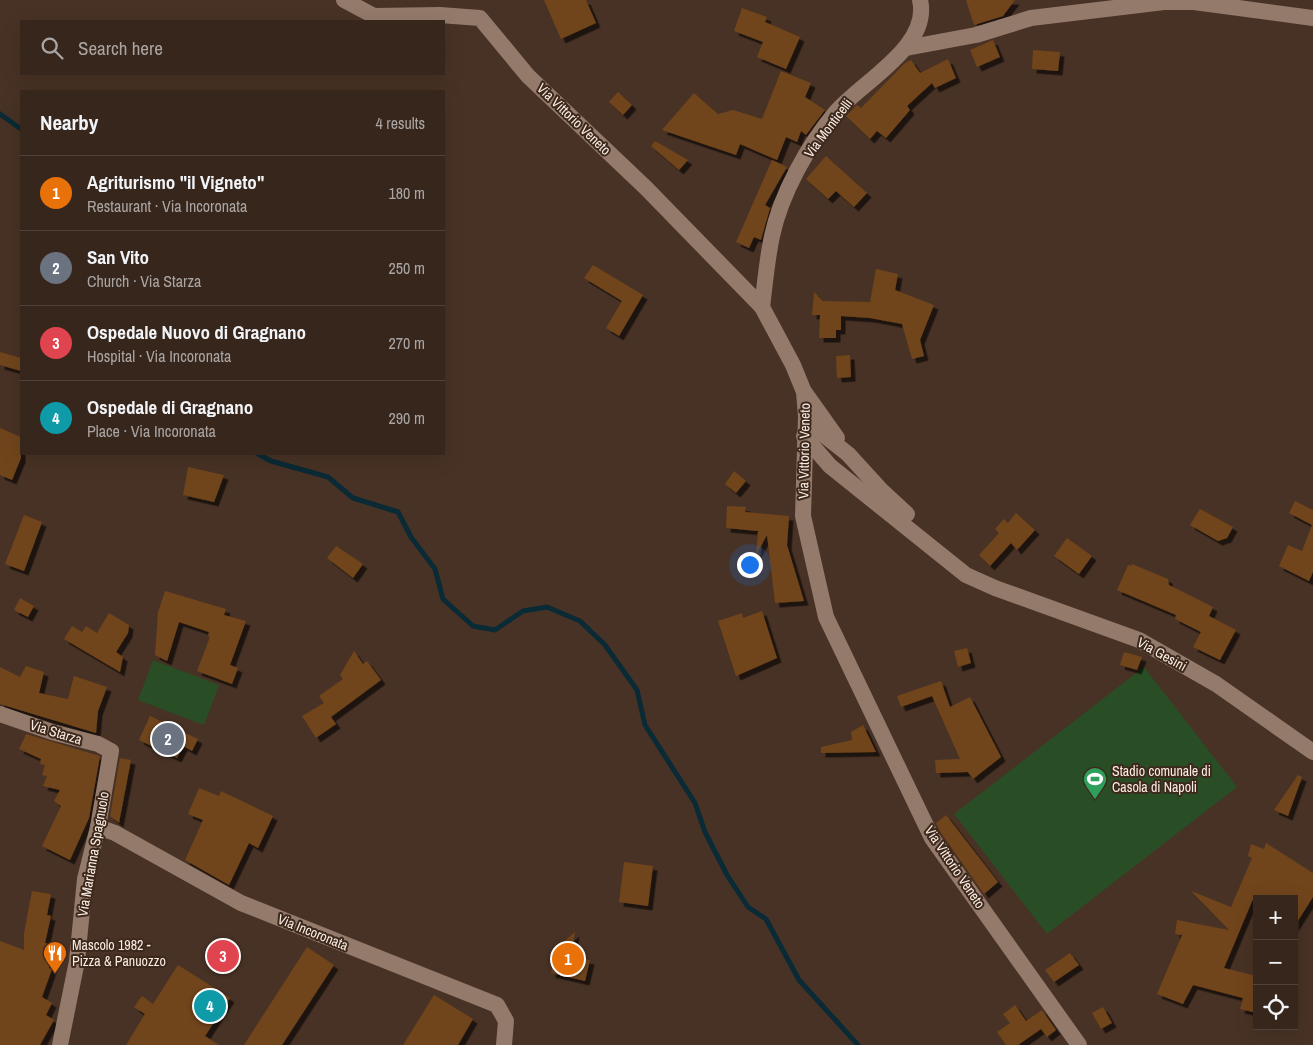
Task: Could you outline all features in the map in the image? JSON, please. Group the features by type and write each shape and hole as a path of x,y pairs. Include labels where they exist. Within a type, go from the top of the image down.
{"street":[{"name":"Via Vittorio Veneto","path":"344,0 374,16 440,15 480,18 528,76 646,188 762,307 793,365 804,392 803,516 826,617 932,838 1079,1045"},
{"name":"Via Monticelli","path":"762,307 772,236 778,214 809,148 836,112 906,48 918,29 923,11 920,0"},
{"path":"906,48 976,35 1031,18 1164,2 1194,2 1313,18"},
{"path":"804,392 848,454 880,489 995,588"},
{"path":"805,428 848,454"},
{"name":"Via Gesini","path":"805,428 830,466 966,575 995,588 1139,640 1216,684 1313,752"},
{"name":"Via Starza","path":"0,714 52,732 98,744 111,751"},
{"name":"Via Marianna Spagnuolo","path":"60,1045 77,962 85,879 98,826 111,751"},
{"name":"Via Incoronata","path":"98,826 115,833 241,903 497,1005 506,1021 504,1045"}],"green space":[{"path":"153,660 219,685 204,725 138,700"},
{"name":"Stadio comunale di Casola di Napoli","path":"1144,667 1237,787 1047,934 954,814"}],"building":[{"path":"544,0 586,0 596,23 561,39"},
{"path":"966,0 1015,0 1003,16 974,25"},
{"path":"742,8 767,17 765,22 800,37 786,69 757,57 763,42 734,31"},
{"path":"993,40 1000,57 977,67 970,50"},
{"path":"1033,50 1060,52 1058,71 1032,69"},
{"path":"948,59 956,78 935,88 932,83 907,106 910,110 886,138 877,131 870,139 846,116 857,105 861,108 905,63 911,60 920,73"},
{"path":"781,71 811,83 805,97 825,110 806,135 801,131 797,142 786,137 777,160 740,144 736,155 662,130 694,93 718,114 733,110 762,119"},
{"path":"618,92 632,105 623,115 609,102"},
{"path":"655,141 688,160 679,170 651,146"},
{"path":"826,156 867,193 854,207 836,191 828,199 806,179"},
{"path":"772,160 787,167 765,205 770,208 761,240 754,237 749,248 736,242"},
{"path":"593,265 643,295 619,336 606,328 622,301 584,278"},
{"path":"876,269 898,274 895,290 934,305 920,340 924,356 912,359 902,324 870,318 841,316 841,330 836,330 836,338 819,338 820,315 812,315 814,292 823,301 870,302"},
{"path":"0,352 20,358 20,371 0,365"},
{"path":"850,355 851,377 837,378 836,356"},
{"path":"0,428 20,437 21,458 12,480 0,475"},
{"path":"188,467 224,475 214,502 183,495"},
{"path":"734,471 746,481 736,493 725,484"},
{"path":"1295,501 1313,510 1313,572 1309,581 1279,566 1288,545 1302,551 1312,525 1289,513"},
{"path":"727,506 746,507 745,512 789,516 787,545 804,601 775,603 767,535 756,555 758,531 726,528"},
{"path":"1200,509 1233,527 1227,538 1218,541 1190,525"},
{"path":"1016,513 1035,530 1017,550 1011,543 990,566 979,555 999,533 995,529 1004,519 1008,523"},
{"path":"24,515 42,522 24,571 5,564"},
{"path":"1067,538 1092,556 1079,574 1054,556"},
{"path":"336,546 363,564 353,578 327,558"},
{"path":"1132,564 1168,579 1169,585 1213,607 1209,616 1236,630 1220,660 1193,647 1201,632 1175,619 1176,615 1117,590 1128,565 1131,566"},
{"path":"165,591 226,609 224,615 246,621 230,665 238,668 232,684 197,671 210,637 208,636 209,632 179,622 167,661 155,655 158,612"},
{"path":"20,598 34,606 28,617 14,610"},
{"path":"762,611 777,658 736,676 718,621 742,613 743,618"},
{"path":"109,613 129,625 128,633 116,652 123,657 120,672 64,639 72,626 82,632 86,626 97,633"},
{"path":"967,648 971,663 958,667 954,651"},
{"path":"354,651 363,664 367,661 381,680 331,717 336,724 316,738 302,716 324,703 319,696 343,679 340,675"},
{"path":"1124,652 1142,657 1137,670 1120,665"},
{"path":"26,666 44,672 39,693 68,699 74,676 107,687 98,711 96,733 0,704 0,667 20,677"},
{"path":"941,681 950,707 970,697 1001,757 973,779 968,772 936,773 935,760 960,759 932,696 901,707 897,696"},
{"path":"150,716 198,739 192,751 183,746 177,758 139,740"},
{"path":"863,725 876,752 821,753 821,747 852,740 851,732"},
{"path":"26,734 100,756 89,818 70,860 42,846 61,806 54,801 60,790 43,786 47,776 42,775 45,765 40,764 41,759 19,749"},
{"path":"120,758 131,760 119,823 110,816"},
{"path":"1298,775 1302,777 1288,816 1274,810"},
{"path":"199,788 219,796 221,791 273,816 258,848 249,843 229,885 185,860 203,820 188,814"},
{"path":"946,815 998,882 984,894 936,823"},
{"path":"1266,843 1313,873 1313,897 1298,921 1298,895 1253,895 1224,968 1253,975 1253,1012 1240,1009 1243,998 1193,985 1183,1004 1157,994 1182,935 1175,934 1177,920 1229,930 1191,891 1231,907 1252,858 1248,856 1251,844 1264,849"},
{"path":"624,862 653,866 648,906 619,902"},
{"path":"32,891 51,894 47,915 51,916 45,943 49,944 49,968 52,969 42,997 52,1003 46,1015 54,1020 40,1045 0,1045 0,941 24,950 24,933"},
{"path":"575,932 571,957 590,960 585,981 551,973 556,948"},
{"path":"307,947 334,965 282,1045 244,1045"},
{"path":"1070,953 1079,965 1054,982 1045,970"},
{"path":"178,965 230,998 205,1036 219,1045 126,1045 145,1014 134,1007 142,996 153,1004"},
{"path":"434,995 473,1019 458,1045 403,1045"},
{"path":"1015,1005 1026,1021 1042,1010 1056,1030 1047,1037 1041,1029 1018,1045 1006,1045 997,1032 1010,1023 1003,1014"},
{"path":"1103,1007 1112,1023 1101,1029 1092,1013"}],"waterway":[{"path":"0,114 20,128"},
{"path":"260,455 271,461 328,477 353,498 398,512 411,537 435,569 443,599 473,626 495,630 523,611 547,607 580,621 605,645 637,690 645,725 695,803 705,832 727,875 748,907 766,919 799,980 858,1045"}],"place":[{"name":"San Vito","path":"168,739"},
{"name":"Stadio comunale di Casola di Napoli","path":"1095,800"},
{"name":"Ospedale Nuovo di Gragnano","path":"223,956"},
{"name":"Agriturismo \"il Vigneto\"","path":"568,959"},
{"name":"Mascolo 1982 - Pizza & Panuozzo","path":"55,974"},
{"name":"Ospedale di Gragnano","path":"210,1006"}]}
